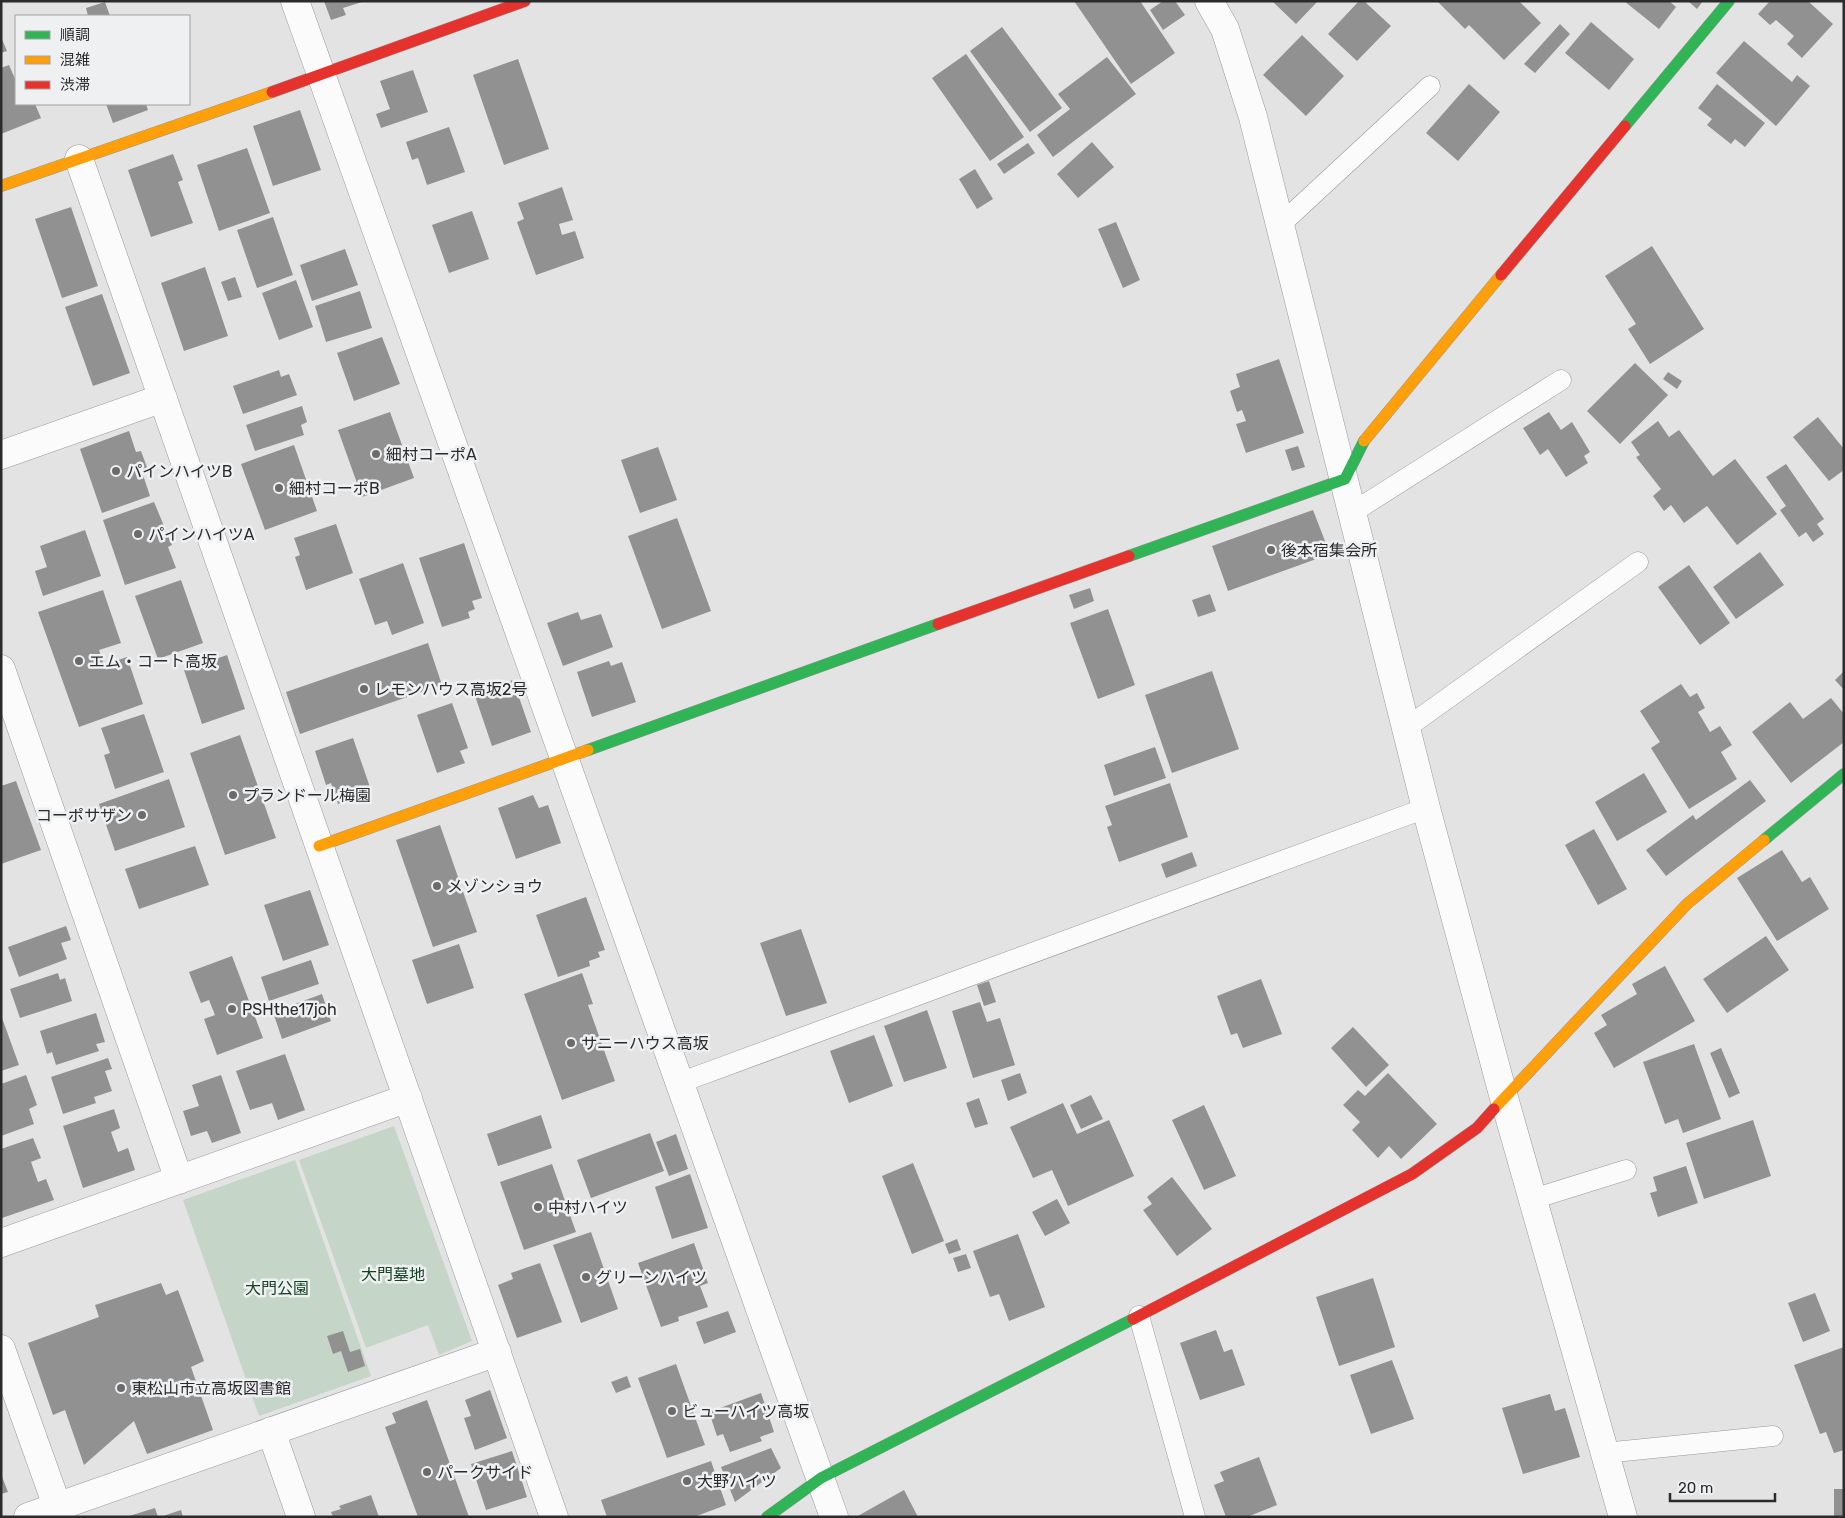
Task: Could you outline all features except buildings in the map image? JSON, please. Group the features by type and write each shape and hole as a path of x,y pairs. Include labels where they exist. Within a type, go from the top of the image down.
{"street":[{"path":"295,1 834,1517"},
{"path":"1,186 322,75 525,1"},
{"path":"1209,1 1225,29 1253,117 1426,808 1504,1098 1623,1517"},
{"path":"319,846 564,760 1345,479 1364,440 1729,1"},
{"path":"79,158 554,1517"},
{"path":"1,455 163,398"},
{"path":"1,669 179,1180"},
{"path":"767,1517 821,1478 1412,1174 1477,1128 1687,904 1844,774"},
{"path":"1,1243 408,1098"},
{"path":"1,1349 59,1512"},
{"path":"28,1517 59,1512 271,1431 496,1352"},
{"path":"271,1431 301,1517"}],"lane":[{"path":"1280,225 1430,86"},
{"path":"1353,512 1561,380"},
{"path":"1406,728 1638,562"},
{"path":"679,1083 1426,808"},
{"path":"1533,1199 1626,1170"},
{"path":"1138,1316 1195,1517"},
{"path":"1604,1452 1773,1436"}],"green space":[{"name":"大門墓地","path":"394,1126 472,1341 439,1355 428,1325 366,1348 299,1160"},
{"name":"大門公園","path":"295,1160 371,1376 259,1416 183,1200"}],"traffic: fast":[{"path":"1625,126 1729,1"},
{"path":"1129,556 1345,479 1364,441"},
{"path":"588,750 938,624"},
{"path":"1764,840 1844,774"},
{"path":"767,1517 821,1478 1133,1319"}],"traffic: slow":[{"path":"1,186 272,92"},
{"path":"1364,441 1501,275"},
{"path":"319,846 588,750"},
{"path":"1494,1109 1687,904 1764,840"}],"traffic: jam":[{"path":"272,92 525,1"},
{"path":"1501,275 1625,126"},
{"path":"938,624 1129,556"},
{"path":"1133,1319 1412,1174 1477,1128 1494,1109"}],"place":[{"name":"細村コーポA","path":"376,454"},
{"name":"パインハイツB","path":"116,471"},
{"name":"細村コーポB","path":"279,488"},
{"name":"パインハイツA","path":"138,534"},
{"name":"後本宿集会所","path":"1271,550"},
{"name":"エム・コート高坂","path":"79,661"},
{"name":"レモンハウス高坂2号","path":"364,689"},
{"name":"プランドール梅園","path":"233,795"},
{"name":"コーポサザン","path":"142,815"},
{"name":"メゾンショウ","path":"437,886"},
{"name":"PSHthe17joh","path":"232,1009"},
{"name":"サニーハウス高坂","path":"571,1043"},
{"name":"中村ハイツ","path":"538,1207"},
{"name":"グリーンハイツ","path":"586,1277"},
{"name":"東松山市立高坂図書館","path":"121,1388"},
{"name":"ビューハイツ高坂","path":"672,1411"},
{"name":"パークサイド","path":"427,1472"},
{"name":"大野ハイツ","path":"687,1481"}]}
